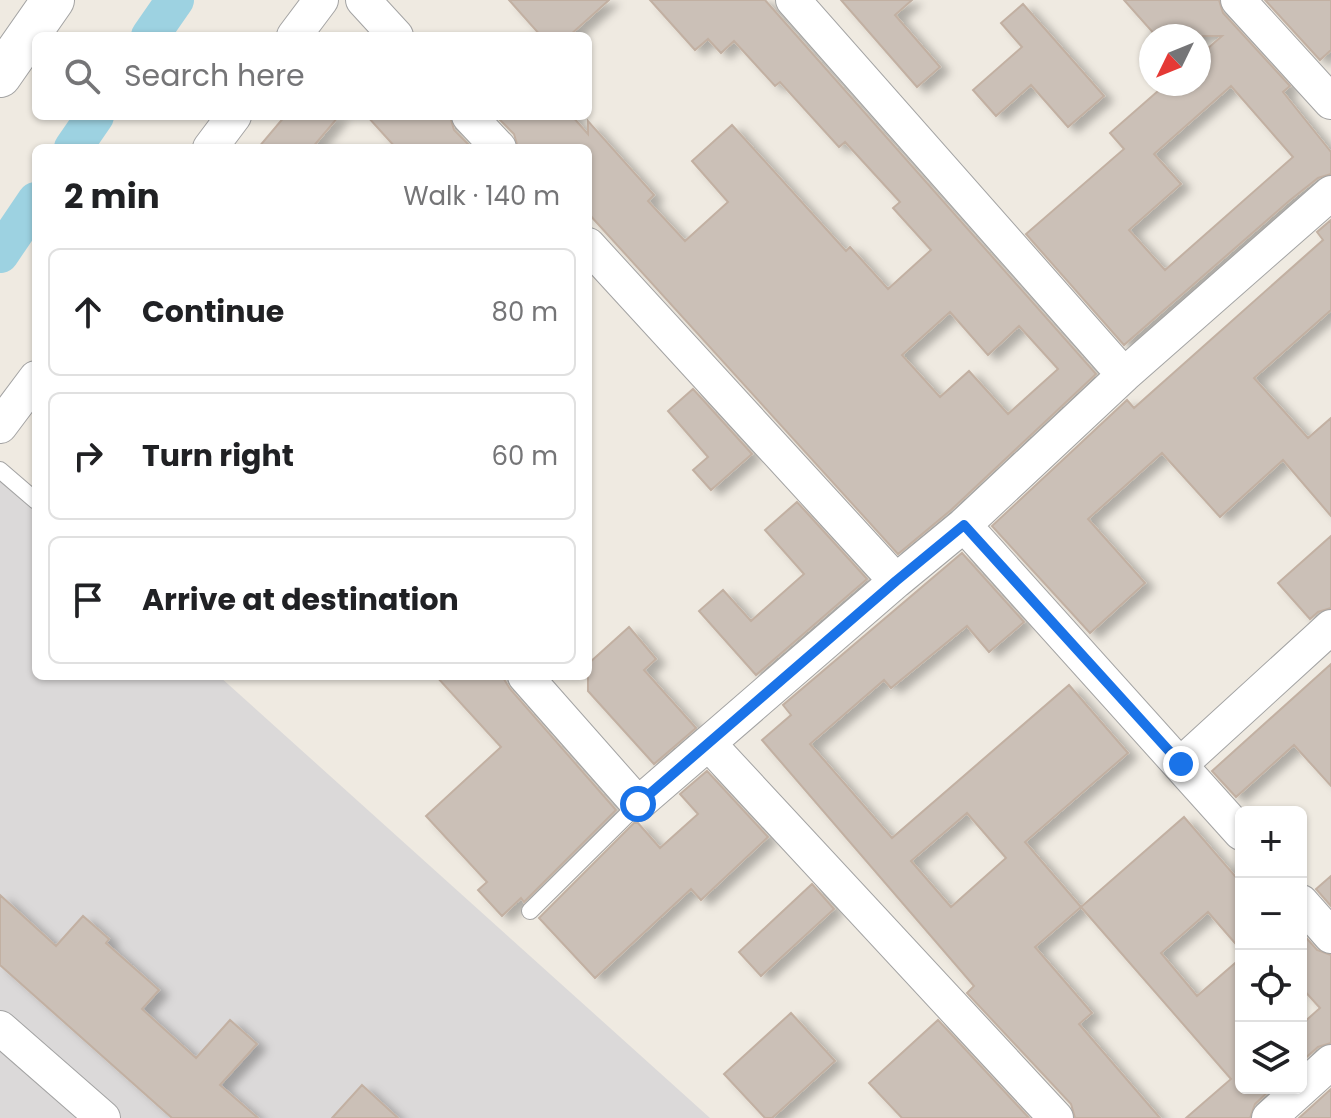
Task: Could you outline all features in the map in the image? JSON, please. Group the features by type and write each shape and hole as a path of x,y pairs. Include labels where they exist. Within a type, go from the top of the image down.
{"street":[{"path":"0,76 53,0"},
{"path":"297,32 321,0"},
{"path":"363,0 392,32"},
{"path":"793,0 1124,375"},
{"path":"1238,0 1331,102"},
{"path":"213,144 231,120"},
{"path":"473,120 495,144"},
{"path":"529,680 638,804 964,525 1124,375 1331,193"},
{"path":"592,249 896,581"},
{"path":"0,426 32,383"},
{"path":"964,525 1235,826"},
{"path":"1181,764 1331,627"},
{"path":"709,744 1056,1118"},
{"path":"1307,909 1331,936"},
{"path":"0,1028 103,1118"},
{"path":"1269,1118 1331,1062"}],"lane":[{"path":"0,470 32,498"},
{"path":"530,911 638,804"}],"shaded area":[{"path":"0,467 32,497 32,680 223,680 710,1118 0,1118"}],"building":[{"path":"509,0 609,0 573,32 537,32"},
{"path":"650,0 765,0 1096,374 951,510 898,554 592,217 592,144 517,144 514,134 500,120 576,120 588,134 588,121 654,195 648,201 685,241 728,202 692,161 732,125 846,251 850,247 888,289 931,250 893,208 900,202 845,142 839,147 780,82 775,86 734,41 721,53 708,39 695,50","holes":["950,312 988,355 1019,326 1058,369 1008,414 969,371 940,397 902,355"]},
{"path":"841,0 912,0 895,15 940,67 917,87"},
{"path":"1124,0 1219,0 1223,13 1290,86 1283,92 1331,152 1331,174 1318,178 1289,201 1124,345 1026,234 1124,149 1110,133 1152,96 1211,96 1211,46 1222,36 1211,36 1211,24 1145,24","holes":["1231,86 1293,157 1165,270 1129,230 1181,184 1154,154"]},
{"path":"1265,0 1331,0 1331,50 1320,60"},
{"path":"1023,4 1104,96 1068,127 1031,85 996,116 973,90 1022,47 1001,23"},
{"path":"282,120 336,120 315,144 261,144"},
{"path":"371,120 451,120 454,130 468,144 392,144"},
{"path":"1331,220 1331,310 1254,378 1308,438 1331,418 1331,516 1283,460 1220,517 1162,453 1088,519 1145,583 1090,633 992,526 1127,400 1134,408 1323,240 1317,232"},
{"path":"693,389 752,454 711,490 693,470 708,457 668,411"},
{"path":"797,502 867,579 756,675 699,611 723,590 751,621 804,574 765,530"},
{"path":"1331,536 1331,608 1318,612 1310,619 1278,583"},
{"path":"962,553 1024,622 989,652 967,626 891,688 884,680 810,744 892,838 1069,685 1128,753 1025,842 1081,907 1035,947 1092,1013 1079,1024 1160,1118 1075,1118 1071,1104 967,993 974,986 762,740 791,715 783,705","holes":["967,813 1006,858 951,907 911,861"]},
{"path":"629,627 656,659 644,670 696,728 654,764 588,691 588,680 592,680 592,660"},
{"path":"1331,664 1331,786 1294,745 1236,797 1212,771"},
{"path":"440,680 504,680 616,810 524,902 521,898 502,916 478,890 487,882 426,816 501,747"},
{"path":"707,771 768,837 701,900 691,889 595,978 539,918 634,823 638,823 660,848 698,814 680,794"},
{"path":"1184,817 1235,876 1235,943 1208,912 1161,953 1197,996 1235,963 1235,1094 1266,1094 1255,1104 1250,1118 1186,1118 1231,1079 1081,907"},
{"path":"1331,876 1331,906 1316,889"},
{"path":"812,884 834,909 761,976 739,952"},
{"path":"0,895 56,946 83,916 109,939 106,943 159,990 142,1009 196,1058 230,1020 257,1044 220,1085 258,1118 172,1118 0,965"},
{"path":"1307,939 1317,950 1331,955 1331,1043 1318,1047 1307,1057 1307,1020 1320,1008 1307,994"},
{"path":"791,1013 835,1061 772,1118 765,1118 724,1074"},
{"path":"938,1020 1029,1118 902,1118 869,1083"},
{"path":"362,1085 398,1118 332,1118"},
{"path":"1331,1089 1331,1118 1299,1118"}],"waterway":[{"path":"153,32 175,0"},
{"path":"76,144 92,120"},
{"path":"0,254 32,207"}],"route":[{"path":"638,804 964,525 1181,764"}]}
